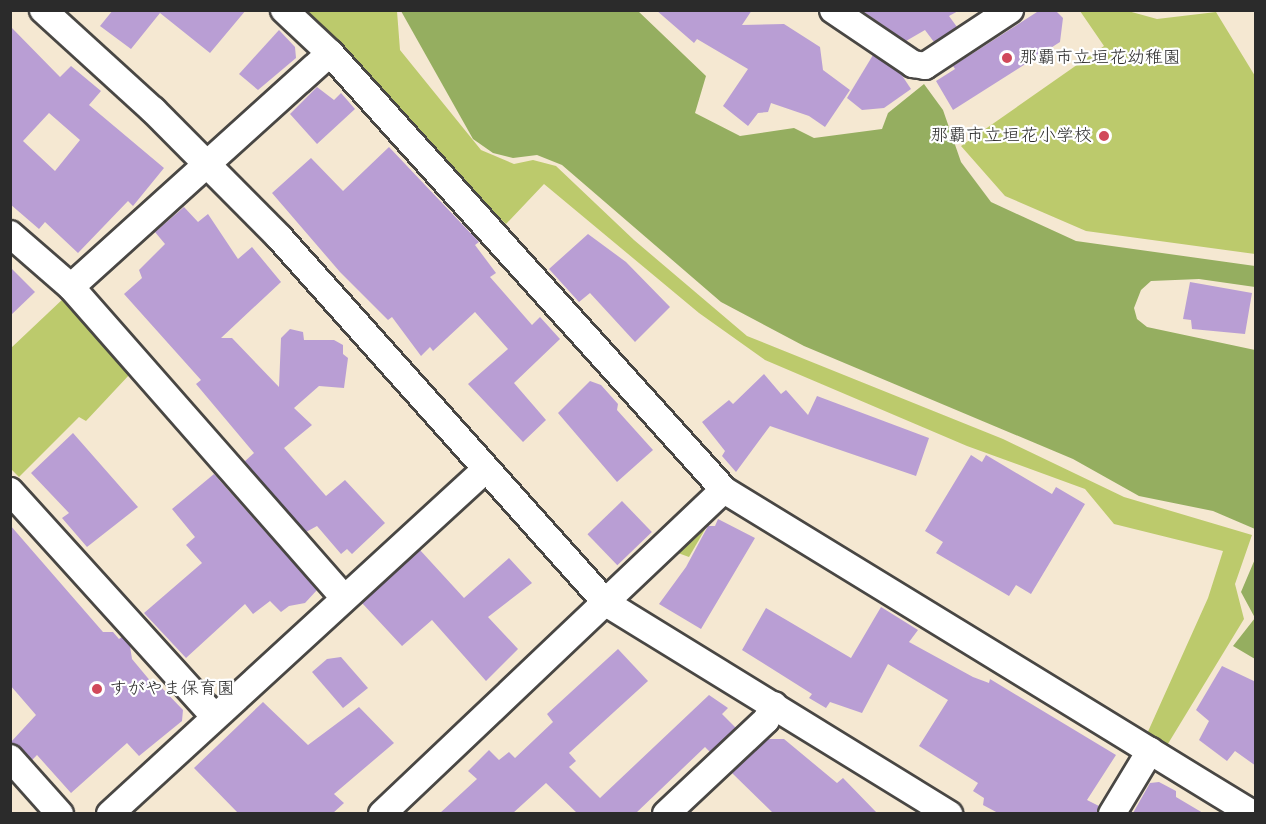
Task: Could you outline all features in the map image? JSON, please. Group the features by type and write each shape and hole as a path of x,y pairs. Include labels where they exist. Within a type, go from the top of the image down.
{"street":[{"path":"43,10 210,165 606,603 774,705 938,811"},
{"path":"284,10 330,53 724,490 1253,813"},
{"path":"833,10 913,64 926,66 1010,10"},
{"path":"71,287 210,165 330,53"},
{"path":"10,234 71,287 343,597"},
{"path":"110,813 343,597 486,469"},
{"path":"382,813 724,490"},
{"path":"10,491 214,716"},
{"path":"666,813 766,720 774,705"},
{"path":"1112,813 1150,752"},
{"path":"10,758 60,813"}],"green space":[{"path":"274,11 397,11 400,50 481,150 514,164 533,160 556,166 634,240 747,336 1003,439 1124,497 1252,535 1235,584 1244,619 1166,747 1146,736 1208,598 1223,551 1114,524 1085,489 967,446 765,360 699,313 544,184 506,224"},
{"path":"401,11 638,11 706,76 695,113 740,136 794,128 814,138 882,129 888,113 924,84 943,110 961,162 991,202 1076,241 1255,266 1255,287 1199,279 1151,281 1141,290 1134,308 1137,319 1147,327 1255,350 1255,529 1213,511 1139,496 1073,459 804,346 721,302 562,165 537,155 513,158 493,153 473,139"},
{"name":"那覇市立垣花小学校","path":"1080,11 1128,11 1157,19 1216,12 1255,76 1255,254 1086,231 1005,196 961,146 1104,46"},
{"path":"65,297 130,374 86,421 79,417 19,477 11,469 11,348"},
{"path":"707,526 689,557 678,553"},
{"path":"1255,559 1255,618 1241,592"},
{"path":"1255,618 1255,659 1233,646"}],"building":[{"path":"113,10 246,10 210,53 160,13 131,49 100,26"},
{"path":"656,10 752,10 742,25 784,24 820,47 823,70 850,90 825,127 809,116 771,103 768,112 758,113 748,126 723,106 748,69 697,39 694,43"},
{"path":"861,10 960,10 949,16 957,27 934,42 925,30 906,41"},
{"name":"那覇市立垣花幼稚園","path":"1055,10 1063,18 1060,42 953,110 936,81 955,69 953,66 1037,12"},
{"path":"10,26 60,77 71,66 101,91 89,105 164,168 133,206 128,201 78,253 45,222 39,229 10,204","holes":["49,113 80,140 55,171 23,141"]},
{"path":"279,30 295,47 296,58 258,90 239,74"},
{"path":"873,55 901,74 911,89 884,108 862,110 847,98"},
{"path":"317,87 334,100 341,93 355,109 317,144 290,114"},
{"path":"389,147 479,242 475,245 496,273 490,277 532,325 540,317 560,339 514,383 546,420 523,442 468,384 508,349 475,312 433,351 430,347 421,356 392,317 388,320 340,272 272,193 311,158 343,191"},
{"path":"184,207 198,222 208,214 238,259 252,247 281,282 221,338 232,338 279,387 281,338 290,329 303,332 304,340 334,340 343,345 343,354 348,358 344,388 319,386 294,408 312,425 284,448 326,496 345,480 385,523 352,554 347,549 341,554 317,526 306,532 244,462 254,453 196,384 201,380 124,294 142,278 139,270 165,244 155,232"},
{"path":"588,234 626,262 670,307 635,342 590,293 579,302 549,269"},
{"path":"10,267 35,292 10,316"},
{"path":"1190,282 1252,293 1245,334 1192,329 1191,320 1183,319"},
{"path":"764,374 781,394 786,390 808,415 817,396 929,438 916,476 770,426 736,472 722,456 725,451 702,422 729,400 733,404"},
{"path":"590,381 601,385 618,404 617,410 653,450 617,482 558,413"},
{"path":"73,433 138,507 87,547 62,518 69,513 31,473"},
{"path":"971,455 982,462 986,455 1052,494 1056,487 1085,504 1031,594 1016,585 1009,596 936,553 943,542 925,531"},
{"path":"214,474 317,590 305,603 289,606 281,612 270,601 253,614 245,604 186,658 144,613 202,563 186,545 195,537 172,509"},
{"path":"622,501 652,532 617,565 587,534"},
{"path":"718,519 755,538 701,629 659,604 686,567 708,526 715,526"},
{"path":"10,525 103,632 113,632 119,639 122,637 130,646 132,659 157,689 160,686 183,710 182,721 139,756 127,743 71,793 37,755 32,760 10,743 36,715 10,685"},
{"path":"420,550 464,598 509,558 532,583 488,617 518,649 486,681 432,620 402,646 362,603"},
{"path":"881,607 918,630 909,642 973,677 989,683 990,679 1116,755 1087,800 1099,806 1097,813 998,813 983,805 984,798 973,791 978,783 919,746 948,700 888,664 862,713 830,702 826,708 809,698 812,694 742,650 766,608 851,658"},
{"path":"618,649 648,681 569,753 576,761 569,767 600,798 709,695 728,708 722,714 736,728 710,752 705,747 636,813 577,813 546,783 513,813 440,813 477,779 468,771 489,750 499,760 509,752 515,758 553,722 547,714"},
{"path":"341,657 368,688 343,708 312,672 327,659"},
{"path":"1222,666 1256,682 1256,766 1235,751 1227,761 1199,740 1209,721 1196,710"},
{"path":"263,702 308,745 359,707 394,743 334,794 344,803 333,813 238,813 194,768"},
{"path":"768,739 784,739 837,783 843,778 877,813 773,813 732,773"},
{"path":"1159,782 1176,791 1176,797 1203,813 1133,813 1150,783"}],"place":[{"name":"那覇市立垣花幼稚園","path":"1007,58"},
{"name":"那覇市立垣花小学校","path":"1104,136"},
{"name":"すがやま保育園","path":"97,689"}]}
